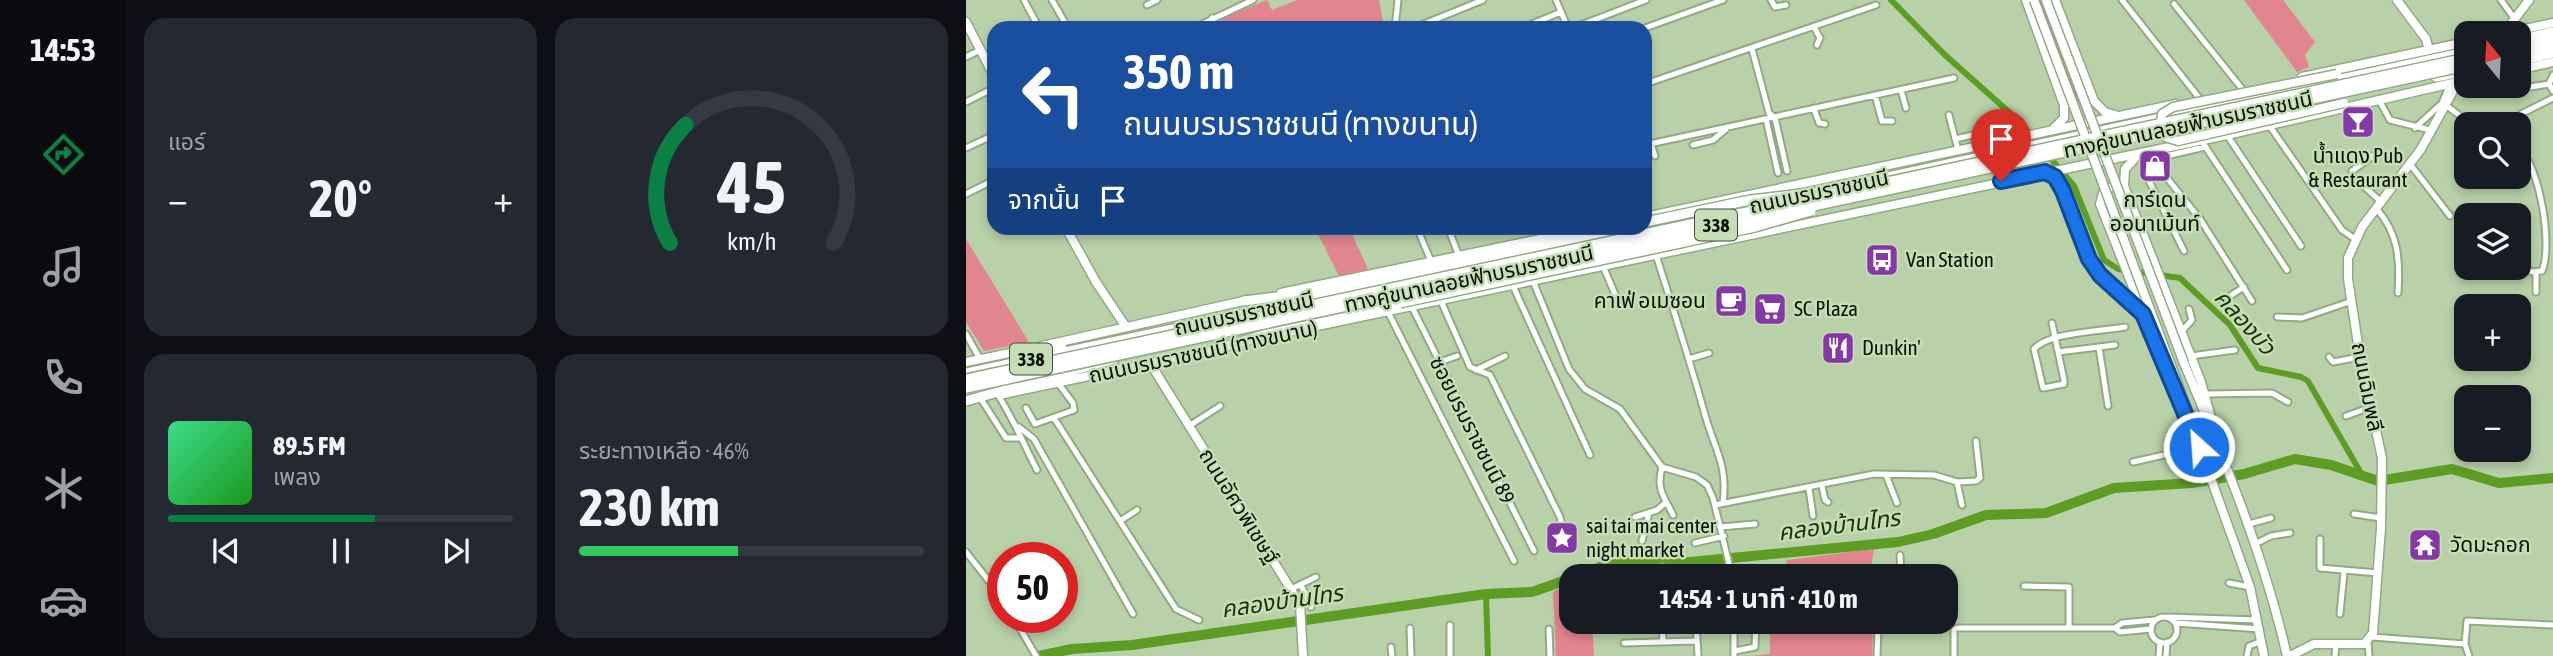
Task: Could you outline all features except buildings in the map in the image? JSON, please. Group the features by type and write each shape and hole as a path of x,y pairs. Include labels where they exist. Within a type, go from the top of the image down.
{"main road":[{"path":"2026,0 2061,95 2064,118 2052,130"},
{"path":"2034,0 2178,384 2199,447"},
{"path":"2046,0 2188,360 2219,450 2249,524 2277,611 2288,656 2314,644 2359,645 2370,640"},
{"path":"2055,0 2098,107 2119,116"},
{"path":"2397,0 2426,39 2429,50 2337,74 2173,107 2162,114 2160,130 2165,137 2178,141 2344,103 2454,83"},
{"path":"2512,21 2529,0"},
{"path":"2521,9 2522,21"},
{"path":"966,22 980,50 987,58"},
{"path":"2531,28 2553,23"},
{"path":"2531,37 2553,32"},
{"path":"2531,43 2553,39"},
{"name":"338","path":"1652,216 2454,45"},
{"path":"2531,51 2553,47"},
{"name":"ถนนบรมราชชนนี","path":"1652,227 2454,54"},
{"name":"ทางคู่ขนานลอยฟ้าบรมราชชนนี","path":"966,389 2454,61"},
{"path":"2531,62 2552,65"},
{"path":"2531,67 2552,65"},
{"name":"ทางคู่ขนานลอยฟ้าบรมราชชนนี","path":"966,379 2454,70"},
{"name":"ถนนบรมราชชนนี","path":"966,389 2454,71"},
{"name":"ถนนบรมราชชนนี (ทางขนาน)","path":"966,402 2077,165 2203,144 2227,135 2454,83"},
{"path":"2061,95 2073,108 2085,107 2090,101 2088,86"},
{"name":"ถนนฉิมพลี","path":"2370,640 2381,518 2381,436 2371,407 2360,357 2348,258 2356,239 2410,164 2446,106 2454,86"},
{"path":"2140,153 2125,169 2123,180 2181,332 2188,360 2205,394 2212,414 2215,437"},
{"path":"2045,172 2055,177 2063,191 2089,259 2100,275 2143,314"},
{"path":"2128,197 2115,186 2104,190 2100,197 2118,254 2218,496 2250,587 2264,656"},
{"path":"1652,221 1750,200 1872,189"},
{"path":"1217,349 1307,322 1755,227 1872,189"},
{"path":"1070,235 1096,282 1126,327"},
{"name":"ถนนบรมราชชนนี (ทางขนาน)","path":"966,362 1560,235"},
{"path":"1244,301 1300,294 1585,235"},
{"name":"ถนนบรมราชชนนี","path":"966,373 1613,235"},
{"path":"1025,350 1096,346"},
{"path":"966,402 1114,359"},
{"name":"ถนนอัศวพิเชษฐ์","path":"1150,363 1292,589 1302,610 1303,656"}],"street":[{"path":"1024,0 1035,21"},
{"path":"1052,0 1064,21"},
{"path":"1147,5 1157,0"},
{"path":"1207,21 1239,2 1253,0"},
{"path":"1396,21 1398,0"},
{"path":"1438,21 1483,0"},
{"path":"1556,0 1566,21"},
{"path":"1589,21 1646,0"},
{"path":"1652,25 1723,0"},
{"path":"1771,0 1775,7 1786,5"},
{"path":"2122,0 2200,99"},
{"path":"2501,0 2514,18"},
{"path":"2174,4 2243,90"},
{"path":"1652,82 1876,5"},
{"path":"1539,21 1561,12"},
{"path":"1814,27 1820,38 1817,45"},
{"path":"1752,49 1787,172 1786,187"},
{"path":"966,57 980,50"},
{"path":"2531,88 2551,88 2552,65"},
{"path":"1652,144 1766,120 1772,115 1814,109 1954,78"},
{"path":"2415,128 2442,103 2454,85"},
{"path":"1901,90 1906,108"},
{"path":"966,102 987,92"},
{"path":"1875,96 1882,121 1892,121"},
{"path":"2525,112 2553,97"},
{"path":"2379,100 2390,120 2426,130"},
{"path":"2446,106 2454,112"},
{"path":"1814,109 1819,123 1825,124"},
{"path":"1949,116 1958,150"},
{"path":"1766,120 1778,174 1786,187"},
{"path":"2269,125 2342,230 2356,239"},
{"path":"1693,145 1713,141 1727,128"},
{"path":"1985,130 1996,129 2000,141"},
{"path":"1955,139 1977,134"},
{"path":"2227,135 2301,246"},
{"path":"966,148 987,138"},
{"path":"2166,156 2203,144 2287,270"},
{"path":"2155,150 2163,173 2200,219 2252,301"},
{"path":"1652,151 1655,156"},
{"path":"2374,155 2353,172 2353,176 2387,220 2399,253 2398,293"},
{"path":"2410,164 2450,216"},
{"path":"2531,164 2548,226 2546,265 2536,273"},
{"path":"2163,173 2148,179 2184,251"},
{"path":"966,194 987,184"},
{"path":"1420,235 1431,261"},
{"path":"1451,235 1460,256"},
{"path":"1656,255 1723,462 1723,503"},
{"path":"1603,266 1617,299"},
{"path":"2531,270 2536,273"},
{"path":"2536,273 2536,292"},
{"path":"1533,281 1569,369 1577,381 1620,409 1662,467 1701,480 1715,505 1729,564"},
{"path":"1513,286 1590,455"},
{"path":"2222,301 2244,287"},
{"path":"1441,301 1467,361 1475,370 1490,375 1542,480 1563,529 1562,549"},
{"path":"2277,317 2302,318 2352,301"},
{"name":"ซอยบรมราชชนนี 89","path":"1412,307 1437,363 1534,551"},
{"path":"2181,332 2192,320 2189,309"},
{"path":"1388,312 1514,561"},
{"path":"2052,323 2055,337 2058,352 2064,384 2043,388 2034,349 2055,337 2125,327"},
{"path":"966,334 980,359"},
{"path":"2058,352 2115,345"},
{"path":"966,349 973,347"},
{"path":"2099,347 2108,406"},
{"path":"2188,360 2235,350"},
{"path":"1689,359 1709,353"},
{"path":"1437,363 1457,356"},
{"path":"1475,370 1504,356"},
{"path":"2329,357 2333,362 2360,357"},
{"path":"1026,408 1035,424 1070,413 1075,407 1058,383"},
{"path":"2205,394 2272,393 2288,402"},
{"path":"998,395 1019,428 1034,439 1133,614"},
{"path":"981,399 1006,438 1020,438"},
{"path":"1189,426 1220,406"},
{"path":"2346,416 2371,407"},
{"path":"1054,418 1176,608 1199,620"},
{"path":"1019,428 1020,438 1037,470"},
{"path":"1715,505 1886,475 1934,475 1957,482 1980,478 1976,441"},
{"path":"2133,462 2199,447"},
{"path":"1662,467 1658,482 1664,504 1673,515"},
{"path":"1886,475 1897,503"},
{"path":"1957,482 1962,505"},
{"path":"1822,486 1825,500 1828,502"},
{"path":"1809,489 1813,516"},
{"path":"1635,517 1664,504"},
{"path":"1120,521 1137,510"},
{"path":"1643,541 1649,513"},
{"path":"2354,514 2381,518"},
{"path":"2249,524 2271,518"},
{"path":"1721,527 1755,524"},
{"path":"2255,544 2271,536 2290,533"},
{"path":"1695,543 1724,536"},
{"path":"2320,539 2320,568 2378,573"},
{"path":"966,552 987,579"},
{"path":"1900,555 1900,564"},
{"path":"2340,614 2344,572"},
{"path":"1292,589 1316,577"},
{"path":"2229,583 2250,587"},
{"path":"1301,584 1311,607"},
{"path":"2025,586 2069,587 2070,628"},
{"path":"1954,656 1954,630 1957,628 2115,628 2122,623 2168,617 2259,624"},
{"path":"2168,617 2176,624 2259,624"},
{"path":"2155,620 2151,629 2153,637 2160,642 2168,642 2175,636 2176,624"},
{"path":"2469,656 2465,644 2467,621 2553,625"},
{"path":"1450,625 1450,656"},
{"path":"1410,628 1411,656"},
{"path":"2115,628 2120,632 2151,629"},
{"path":"1549,629 1550,656"},
{"path":"1023,633 1035,656"},
{"path":"1663,634 1663,641"},
{"path":"1695,634 1698,656"},
{"path":"1734,634 1734,653 1755,647 1756,634"},
{"path":"1877,656 1878,634"},
{"path":"2369,656 2370,640 2465,644"},
{"path":"1624,643 1695,641"},
{"path":"2247,656 2249,646 2262,641"},
{"path":"2159,656 2160,642"},
{"path":"2166,656 2168,642"},
{"path":"2335,656 2336,644"},
{"path":"1391,647 1392,656"}],"shaded area":[{"path":"1267,0 1272,10 1297,0 1379,0 1383,21 1221,21 1220,19"},
{"path":"2031,0 2050,0 2087,102 2070,103 2067,98"},
{"path":"2244,0 2283,0 2315,42 2305,55 2309,67 2297,72"},
{"path":"1318,235 1352,235 1368,269 1339,276"},
{"path":"966,239 1029,342 984,351 966,322"},
{"path":"1874,549 1872,564 1787,564 1787,560"},
{"path":"1559,589 1559,634 1593,634 1594,656 1556,656 1553,592"},
{"path":"1770,634 1873,634 1872,656 1751,656 1770,654"}],"waterway":[{"name":"คลองบัว","path":"1891,0 1945,55 2018,120 2040,146"},
{"name":"คลองบัว","path":"2047,154 2074,186 2104,260 2118,269 2180,278 2230,325 2258,368 2301,377 2308,381 2362,475"},
{"name":"คลองบ้านไทร","path":"1608,564 1690,562 1898,542 1933,534 1986,515 2046,513 2114,488 2192,483 2244,474 2295,459 2331,465 2378,481 2452,469 2499,483 2553,478"},
{"name":"คลองบ้านไทร","path":"1039,656 1072,649 1132,645 1486,594 1532,592 1559,583"},
{"path":"1486,594 1488,656"}],"place":[{"name":"น้ำแดง Pub & Restaurant","path":"2358,122"},
{"name":"การ์เดน ออนาเม้นท์","path":"2155,166"},
{"name":"Van Station","path":"1882,260"},
{"name":"คาเฟ่ อเมซอน","path":"1731,301"},
{"name":"SC Plaza","path":"1770,309"},
{"name":"Dunkin'","path":"1838,348"},
{"name":"sai tai mai center night market","path":"1562,538"},
{"name":"วัดมะกอก","path":"2425,545"}],"route":[{"path":"2001,181 2045,172 2055,177 2069,205 2089,259 2100,275 2143,314 2199,447"}]}
